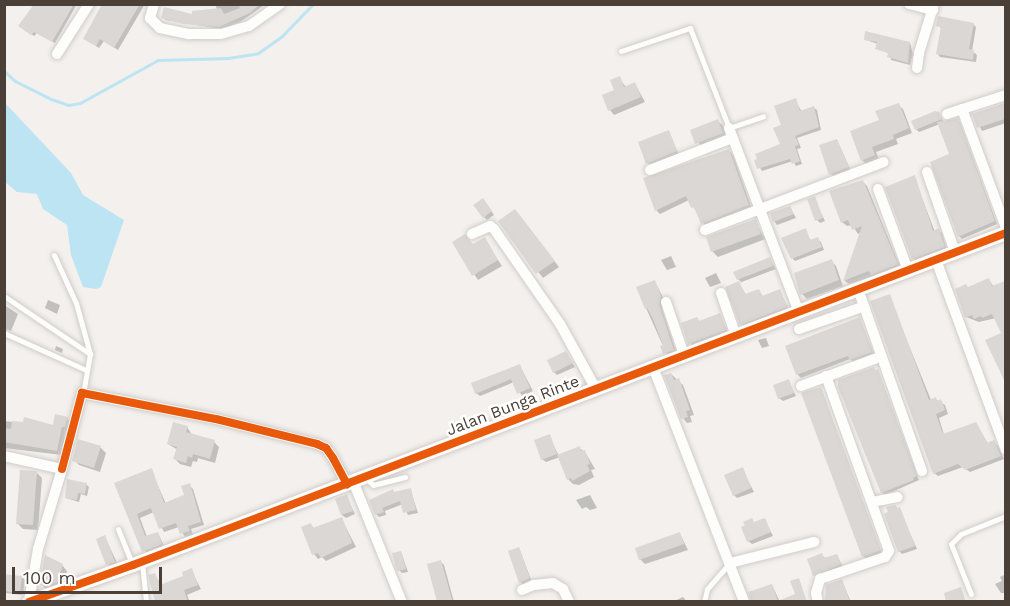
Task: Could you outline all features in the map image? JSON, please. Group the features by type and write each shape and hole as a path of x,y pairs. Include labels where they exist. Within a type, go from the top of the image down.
{"street":[{"path":"57,54 89,4"},
{"path":"154,4 150,18 153,25 200,34 220,34 249,26 280,4"},
{"path":"909,4 933,7 917,68"},
{"path":"946,114 1005,95"},
{"path":"962,109 1005,228"},
{"path":"650,170 731,133 799,312"},
{"path":"705,230 884,162"},
{"path":"927,172 955,252"},
{"path":"878,189 908,270"},
{"path":"472,234 485,227 494,229 560,324 596,389"},
{"name":"Jalan Bunga Rinte","path":"29,601 137,563 1005,233"},
{"path":"936,260 1005,450"},
{"path":"858,289 862,307 922,471"},
{"path":"721,293 736,336"},
{"path":"666,302 684,355"},
{"path":"800,328 862,307"},
{"path":"801,386 880,357"},
{"path":"653,367 744,602"},
{"path":"819,602 816,593 820,579 885,557 889,551 826,376"},
{"path":"29,601 38,549 82,393 216,419 318,444 326,448 355,480 402,602"},
{"path":"4,456 62,469"},
{"path":"872,502 898,497"},
{"path":"730,563 814,542"},
{"path":"522,590 534,585 553,583 563,589 569,602"}],"lane":[{"path":"621,51 690,28 731,133 763,116"},
{"path":"54,255 76,303 90,354 82,393"},
{"path":"4,296 90,354"},
{"path":"4,333 86,370"},
{"path":"355,480 374,485 405,477"},
{"path":"971,594 951,544 961,534 1005,516"},
{"path":"118,529 137,563 146,602"},
{"path":"704,602 707,589 730,563"}],"water":[{"path":"5,103 71,173 83,195 124,220 101,287 96,289 83,287 71,255 67,225 43,209 37,194 17,192 5,182"}],"building":[{"path":"34,4 74,4 52,42 34,32 31,35 18,26"},
{"path":"102,4 140,4 114,48 100,39 96,46 83,39"},
{"path":"238,4 260,4 250,13 219,27 183,24 161,18 164,7 192,14 192,11 221,8 224,14 240,8"},
{"path":"938,16 974,23 969,49 974,50 973,60 936,54 941,27 936,26"},
{"path":"865,31 910,42 908,63 887,57 888,53 875,49 877,42 864,40"},
{"path":"620,76 624,87 635,82 641,97 608,111 602,95 614,90 610,80"},
{"path":"796,98 800,111 814,106 819,127 795,136 799,145 795,146 800,161 792,164 790,159 757,169 755,154 780,144 773,128 781,125 774,106"},
{"path":"899,103 909,128 893,135 894,139 872,147 875,155 861,161 850,131 879,120 875,111"},
{"path":"1005,103 1005,119 977,128 972,114"},
{"path":"935,111 939,112 942,119 915,130 911,121"},
{"path":"958,118 995,221 958,237 930,162 949,154 937,122"},
{"path":"718,119 723,133 695,144 690,130"},
{"path":"669,130 677,151 646,164 638,142"},
{"path":"837,139 849,167 829,175 819,145"},
{"path":"729,149 749,205 701,224 694,207 691,208 686,196 655,211 643,178"},
{"path":"915,175 933,231 939,228 945,247 912,259 885,187"},
{"path":"863,180 898,264 871,275 869,271 843,281 862,226 852,230 848,220 841,223 829,191"},
{"path":"815,196 823,218 815,221 807,199"},
{"path":"483,198 492,211 483,218 473,205"},
{"path":"790,206 794,214 773,222 770,213"},
{"path":"515,209 555,261 536,274 498,221"},
{"path":"756,219 761,234 711,252 706,237"},
{"path":"806,228 810,240 818,237 822,247 791,259 781,238"},
{"path":"465,234 473,244 485,237 498,260 472,276 452,242"},
{"path":"770,257 773,266 737,280 733,272"},
{"path":"832,259 839,280 800,295 794,273"},
{"path":"989,278 992,286 1005,281 1005,382 985,340 1001,333 992,314 982,318 981,316 974,319 972,315 965,318 955,289 966,284 968,287"},
{"path":"655,280 661,296 659,304 674,350 663,354 660,346 663,345 653,319 647,308 645,309 636,287"},
{"path":"739,281 745,294 759,289 762,296 780,289 787,307 740,325 725,287"},
{"path":"890,294 929,400 936,397 937,401 941,399 945,410 936,414 943,434 976,422 987,443 994,440 1001,456 965,470 958,464 933,474 870,301"},
{"path":"720,313 726,330 688,344 681,323 697,317 699,321"},
{"path":"860,317 872,352 850,360 848,356 796,375 785,346"},
{"path":"566,351 573,363 553,373 547,360"},
{"path":"520,364 530,388 517,394 511,379 475,394 471,383"},
{"path":"874,367 875,370 878,369 917,476 913,478 914,480 881,493 838,387 838,380"},
{"path":"671,373 674,380 679,378 690,410 686,411 688,417 681,419 664,375"},
{"path":"789,379 794,393 778,399 773,385"},
{"path":"821,387 881,550 862,557 801,393"},
{"path":"55,414 68,417 65,427 62,427 57,451 4,442 4,428 11,429 12,421 23,422 24,417 53,425"},
{"path":"173,422 188,426 186,432 215,440 210,459 193,454 192,458 188,456 186,463 173,459 177,447 167,444"},
{"path":"550,434 557,454 541,460 534,440"},
{"path":"78,439 101,446 94,468 72,461"},
{"path":"580,446 581,451 585,450 590,471 572,481 571,478 567,480 557,455"},
{"path":"743,467 751,488 733,496 724,475"},
{"path":"152,468 164,503 184,495 181,486 190,483 201,522 188,526 190,531 180,534 176,523 159,529 151,508 137,514 145,536 158,532 162,544 142,552 114,483"},
{"path":"20,470 37,471 33,525 16,524"},
{"path":"67,479 87,483 85,494 78,493 77,500 65,498"},
{"path":"411,488 416,510 403,513 400,501 382,508 384,512 375,515 369,500 393,489 394,492"},
{"path":"347,494 353,511 341,515 335,499"},
{"path":"896,505 897,508 900,507 915,546 898,552 884,514 888,512 886,507"},
{"path":"342,517 352,543 321,558 318,553 312,555 301,527 311,523 313,528"},
{"path":"752,518 754,522 765,518 771,532 747,542 741,527 745,525 743,522"},
{"path":"680,532 684,544 639,560 635,548"},
{"path":"105,535 115,562 106,565 96,539"},
{"path":"519,547 530,578 519,583 508,551"},
{"path":"401,551 406,569 397,571 392,553"},
{"path":"822,553 824,558 837,554 841,564 813,576 807,559"},
{"path":"45,555 63,564 58,582 46,586 39,585"},
{"path":"441,560 452,600 437,602 427,564"},
{"path":"192,568 198,585 184,590 188,602 155,602 148,575 155,573 160,585 183,576 182,572"},
{"path":"4,574 22,576 20,593 4,591"},
{"path":"799,578 807,602 751,602 748,592 772,584 778,601 795,594 790,581"},
{"path":"842,579 850,602 825,602 826,585"},
{"path":"961,587 966,602 946,602 944,593"}],"waterway":[{"path":"4,71 15,81 51,99 68,105 80,103 158,60 228,58 258,53 281,37 313,4"}],"cycle path":[{"path":"29,602 133,565 1006,233"},
{"path":"62,469 82,393 216,419 317,444 326,448 347,484"}]}
